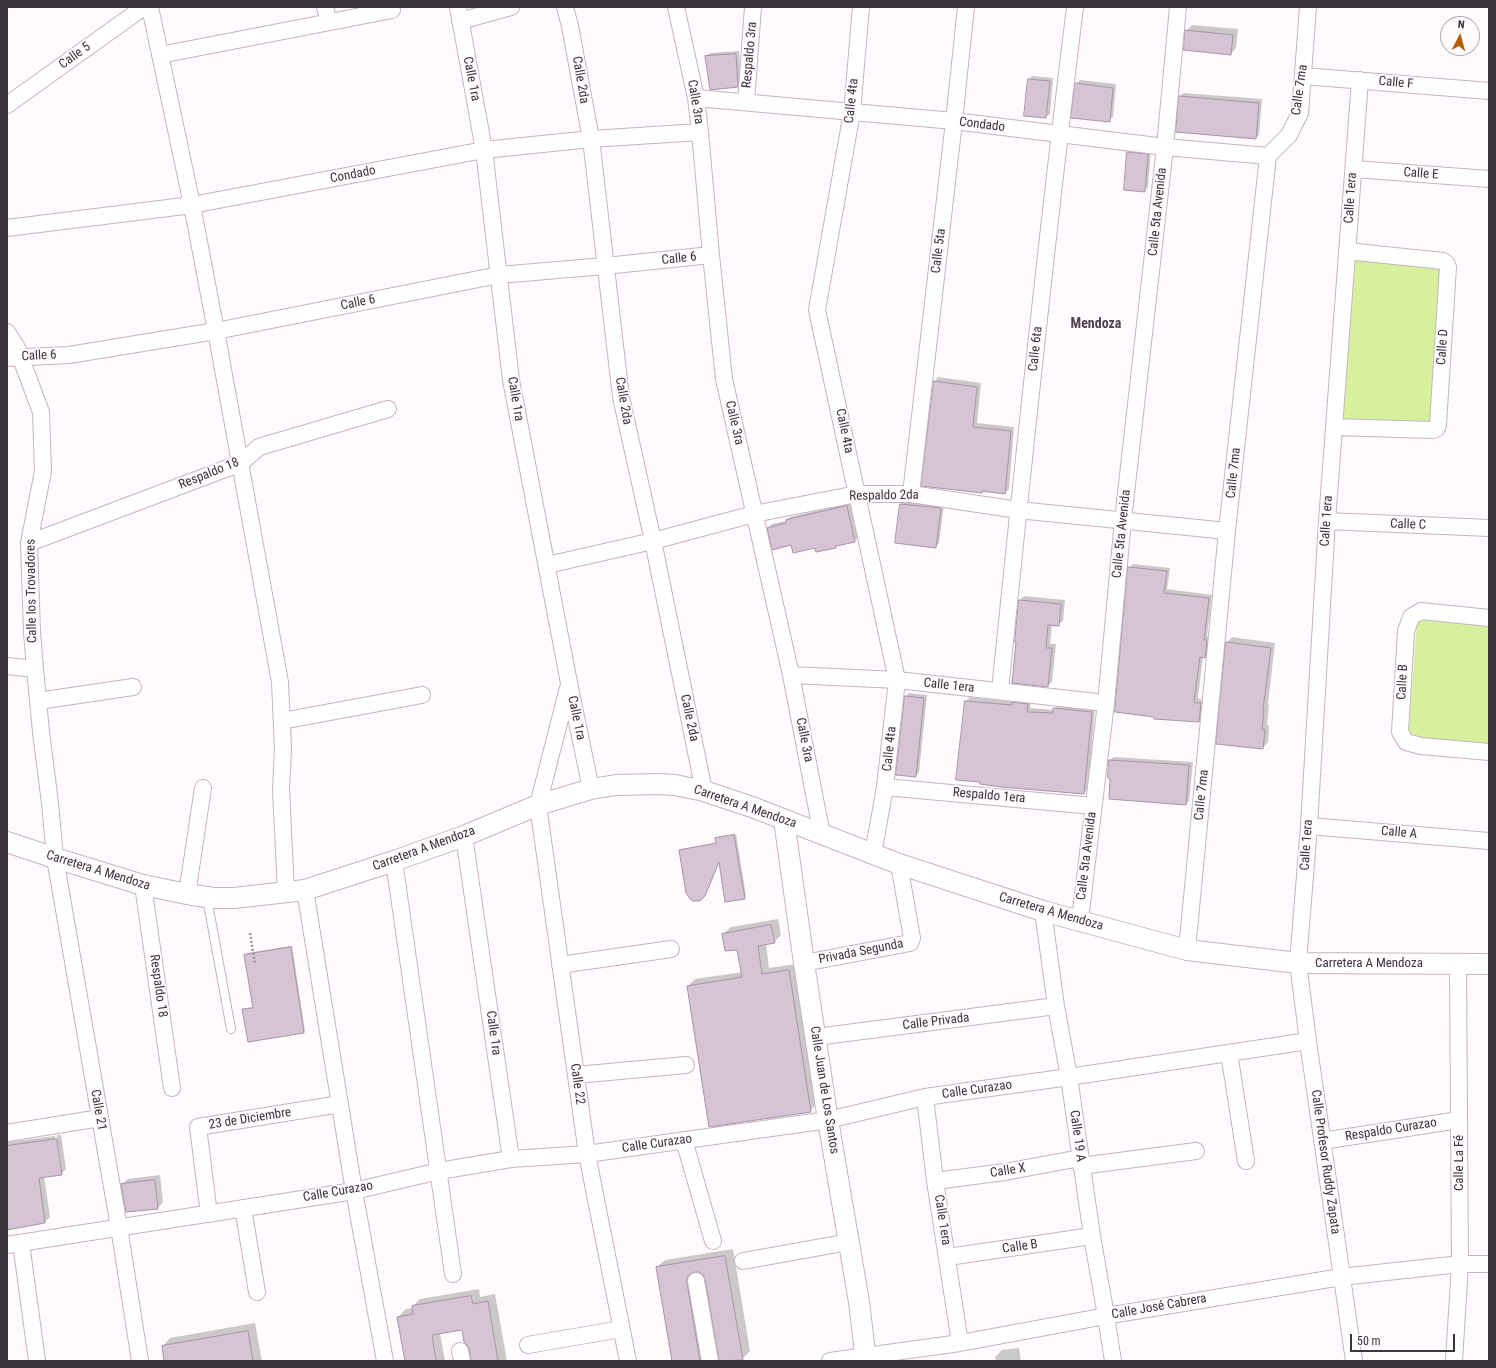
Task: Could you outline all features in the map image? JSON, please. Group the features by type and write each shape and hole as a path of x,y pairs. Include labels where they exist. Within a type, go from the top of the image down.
{"street":[{"name":"Calle 5","path":"7,105 144,7"},
{"path":"150,7 192,205 241,463 280,682 283,749 280,789 295,891 340,1104 354,1191 385,1361"},
{"path":"459,14 511,7"},
{"name":"Calle 2da","path":"565,7 570,26 591,139 621,397 653,541 704,791"},
{"name":"Calle 3ra","path":"676,7 696,98 724,379 791,675 822,835"},
{"name":"Respaldo 3ra","path":"746,102 754,7"},
{"name":"Calle 4ta","path":"861,7 852,112 818,310 897,680 885,787 873,854"},
{"name":"Calle 5ta","path":"911,494 966,7"},
{"name":"Calle 6ta","path":"1000,691 1059,134 1075,7"},
{"name":"Calle 5ta Avenida","path":"1080,920 1106,703 1123,520 1165,147 1178,7"},
{"name":"Calle 7ma","path":"1187,950 1227,531 1268,156 1289,136 1300,113 1308,7"},
{"path":"160,56 327,14 392,10"},
{"name":"Calle 1ra","path":"459,14 484,150 511,380 569,683 591,789"},
{"name":"Calle F","path":"1303,76 1489,91"},
{"name":"Calle 1era","path":"1298,963 1309,826 1326,521 1360,80"},
{"name":"Condado","path":"696,98 954,122 1165,147 1268,156"},
{"name":"Condado","path":"7,228 192,205 484,150 591,139 700,132"},
{"name":"Calle E","path":"1354,169 1489,179"},
{"name":"Calle D","path":"1334,427 1433,430 1437,428 1438,424 1448,267 1446,263 1443,261 1347,251"},
{"name":"Calle 6","path":"14,358 69,355 216,331 499,275 711,255"},
{"name":"Calle los Trovadores","path":"7,332 17,348 14,358 41,412 43,471 29,543 32,632 35,669 55,858"},
{"name":"Respaldo 18","path":"29,543 241,463 259,446 388,409"},
{"name":"Respaldo 2da","path":"547,566 653,541 754,514 857,494 911,494 1018,510 1227,531"},
{"name":"Calle C","path":"1326,521 1489,528"},
{"name":"Calle B","path":"1489,618 1421,611 1412,617 1406,631 1400,732 1406,742 1421,746 1489,752"},
{"path":"7,666 35,669"},
{"name":"Calle 1era","path":"791,675 897,680 1106,703"},
{"path":"538,805 569,683"},
{"path":"38,701 133,686"},
{"path":"282,721 422,694"},
{"name":"Carretera A Mendoza","path":"7,842 143,885 197,895 234,898 295,891 394,861 464,836 538,805 591,789 616,785 675,785 704,791 752,807 899,864 1042,910 1187,950 1298,963 1489,964"},
{"name":"Respaldo 1era","path":"885,787 1093,806"},
{"path":"197,895 203,788"},
{"name":"Calle 22","path":"538,805 587,1154 628,1361"},
{"name":"Calle Juan de Los Santos","path":"784,820 804,963 828,1120 859,1302 866,1359"},
{"name":"Calle A","path":"1309,826 1489,841"},
{"name":"Calle 1ra","path":"464,836 511,1159"},
{"name":"Calle 21","path":"55,858 119,1227 140,1361"},
{"path":"394,861 453,1274"},
{"name":"Privada Segunda","path":"804,963 910,943 912,938 899,864"},
{"name":"Respaldo 18","path":"143,885 172,1088"},
{"name":"Calle 19 A","path":"1042,910 1056,1006 1069,1077 1092,1236 1113,1361"},
{"path":"560,965 672,950"},
{"name":"Calle Profesor Ruddy Zapata","path":"1298,963 1354,1361"},
{"name":"Calle La Fé","path":"1454,1361 1460,1264 1458,964"},
{"name":"Calle Privada","path":"816,1038 1056,1006"},
{"name":"Calle Curazao","path":"14,1244 354,1191 439,1171 511,1159 587,1154 828,1120 926,1097 1308,1042"},
{"path":"1229,1053 1246,1161"},
{"path":"576,1075 686,1065"},
{"name":"Calle 1era","path":"926,1097 935,1181 948,1257 960,1343"},
{"name":"23 de Diciembre","path":"209,1214 198,1127 340,1104"},
{"path":"7,1133 100,1118"},
{"name":"Respaldo Curazao","path":"1322,1141 1460,1120"},
{"path":"684,1140 713,1241"},
{"name":"Calle X","path":"935,1181 1081,1162 1196,1151"},
{"path":"243,1208 256,1292"},
{"name":"Calle B","path":"948,1257 1092,1236"},
{"path":"743,1261 849,1242"},
{"path":"14,1244 37,1361"},
{"name":"Calle José Cabrera","path":"830,1361 866,1359 1106,1316 1342,1277 1460,1264 1489,1264"},
{"path":"696,1281 710,1361"},
{"path":"528,1345 621,1329"}],"lane":[{"path":"197,895 231,1029"}],"path":[{"path":"250,934 255,964"}],"green space":[{"path":"1356,255 1444,266 1433,421 1342,419"},
{"path":"1417,619 1489,625 1489,743 1408,739"}],"building":[{"path":"1185,30 1233,35 1231,55 1184,50"},
{"path":"736,54 738,87 710,90 705,56"},
{"path":"1028,79 1050,81 1046,118 1024,116"},
{"path":"1075,83 1113,88 1110,122 1071,118"},
{"path":"1179,96 1259,103 1256,139 1176,132"},
{"path":"1127,152 1148,154 1145,192 1124,190"},
{"path":"934,381 977,387 973,427 1011,431 1005,494 921,486"},
{"path":"900,504 941,508 936,548 895,543"},
{"path":"847,506 855,542 816,552 815,548 793,553 791,545 772,550 767,528 786,523 786,520"},
{"path":"1128,567 1167,571 1164,593 1209,598 1204,640 1207,640 1205,658 1200,657 1194,701 1195,703 1201,703 1199,722 1154,719 1154,717 1115,712"},
{"path":"1019,600 1061,604 1059,626 1048,625 1046,648 1052,648 1048,687 1012,683"},
{"path":"1226,642 1271,648 1263,709 1262,730 1265,730 1263,749 1216,744"},
{"path":"905,696 924,698 916,777 896,775"},
{"path":"965,701 1012,705 1012,702 1028,704 1027,712 1053,713 1053,708 1092,712 1084,794 1001,787 980,784 980,782 956,780"},
{"path":"1109,760 1189,765 1186,805 1109,799"},
{"path":"734,835 745,899 725,902 719,862 705,896 700,901 693,901 686,893 679,850 716,843 715,838"},
{"path":"771,925 775,943 758,946 762,974 789,970 811,1112 709,1127 687,986 742,977 737,950 725,951 722,934"},
{"path":"291,947 304,1033 248,1042 242,1009 253,1008 244,955"},
{"path":"57,1139 62,1175 39,1178 45,1223 7,1230 7,1146"},
{"path":"155,1180 158,1209 126,1212 121,1184"},
{"path":"725,1256 743,1360 719,1361 705,1279 699,1272 695,1272 690,1274 687,1278 687,1283 700,1361 672,1361 656,1267"},
{"path":"471,1296 473,1304 488,1301 498,1361 471,1361 469,1349 464,1342 462,1330 432,1335 436,1361 405,1361 397,1317 413,1314 412,1306"},
{"path":"248,1331 253,1361 164,1361 162,1346"}],"district":[{"name":"Mendoza","path":"1096,324"}]}
